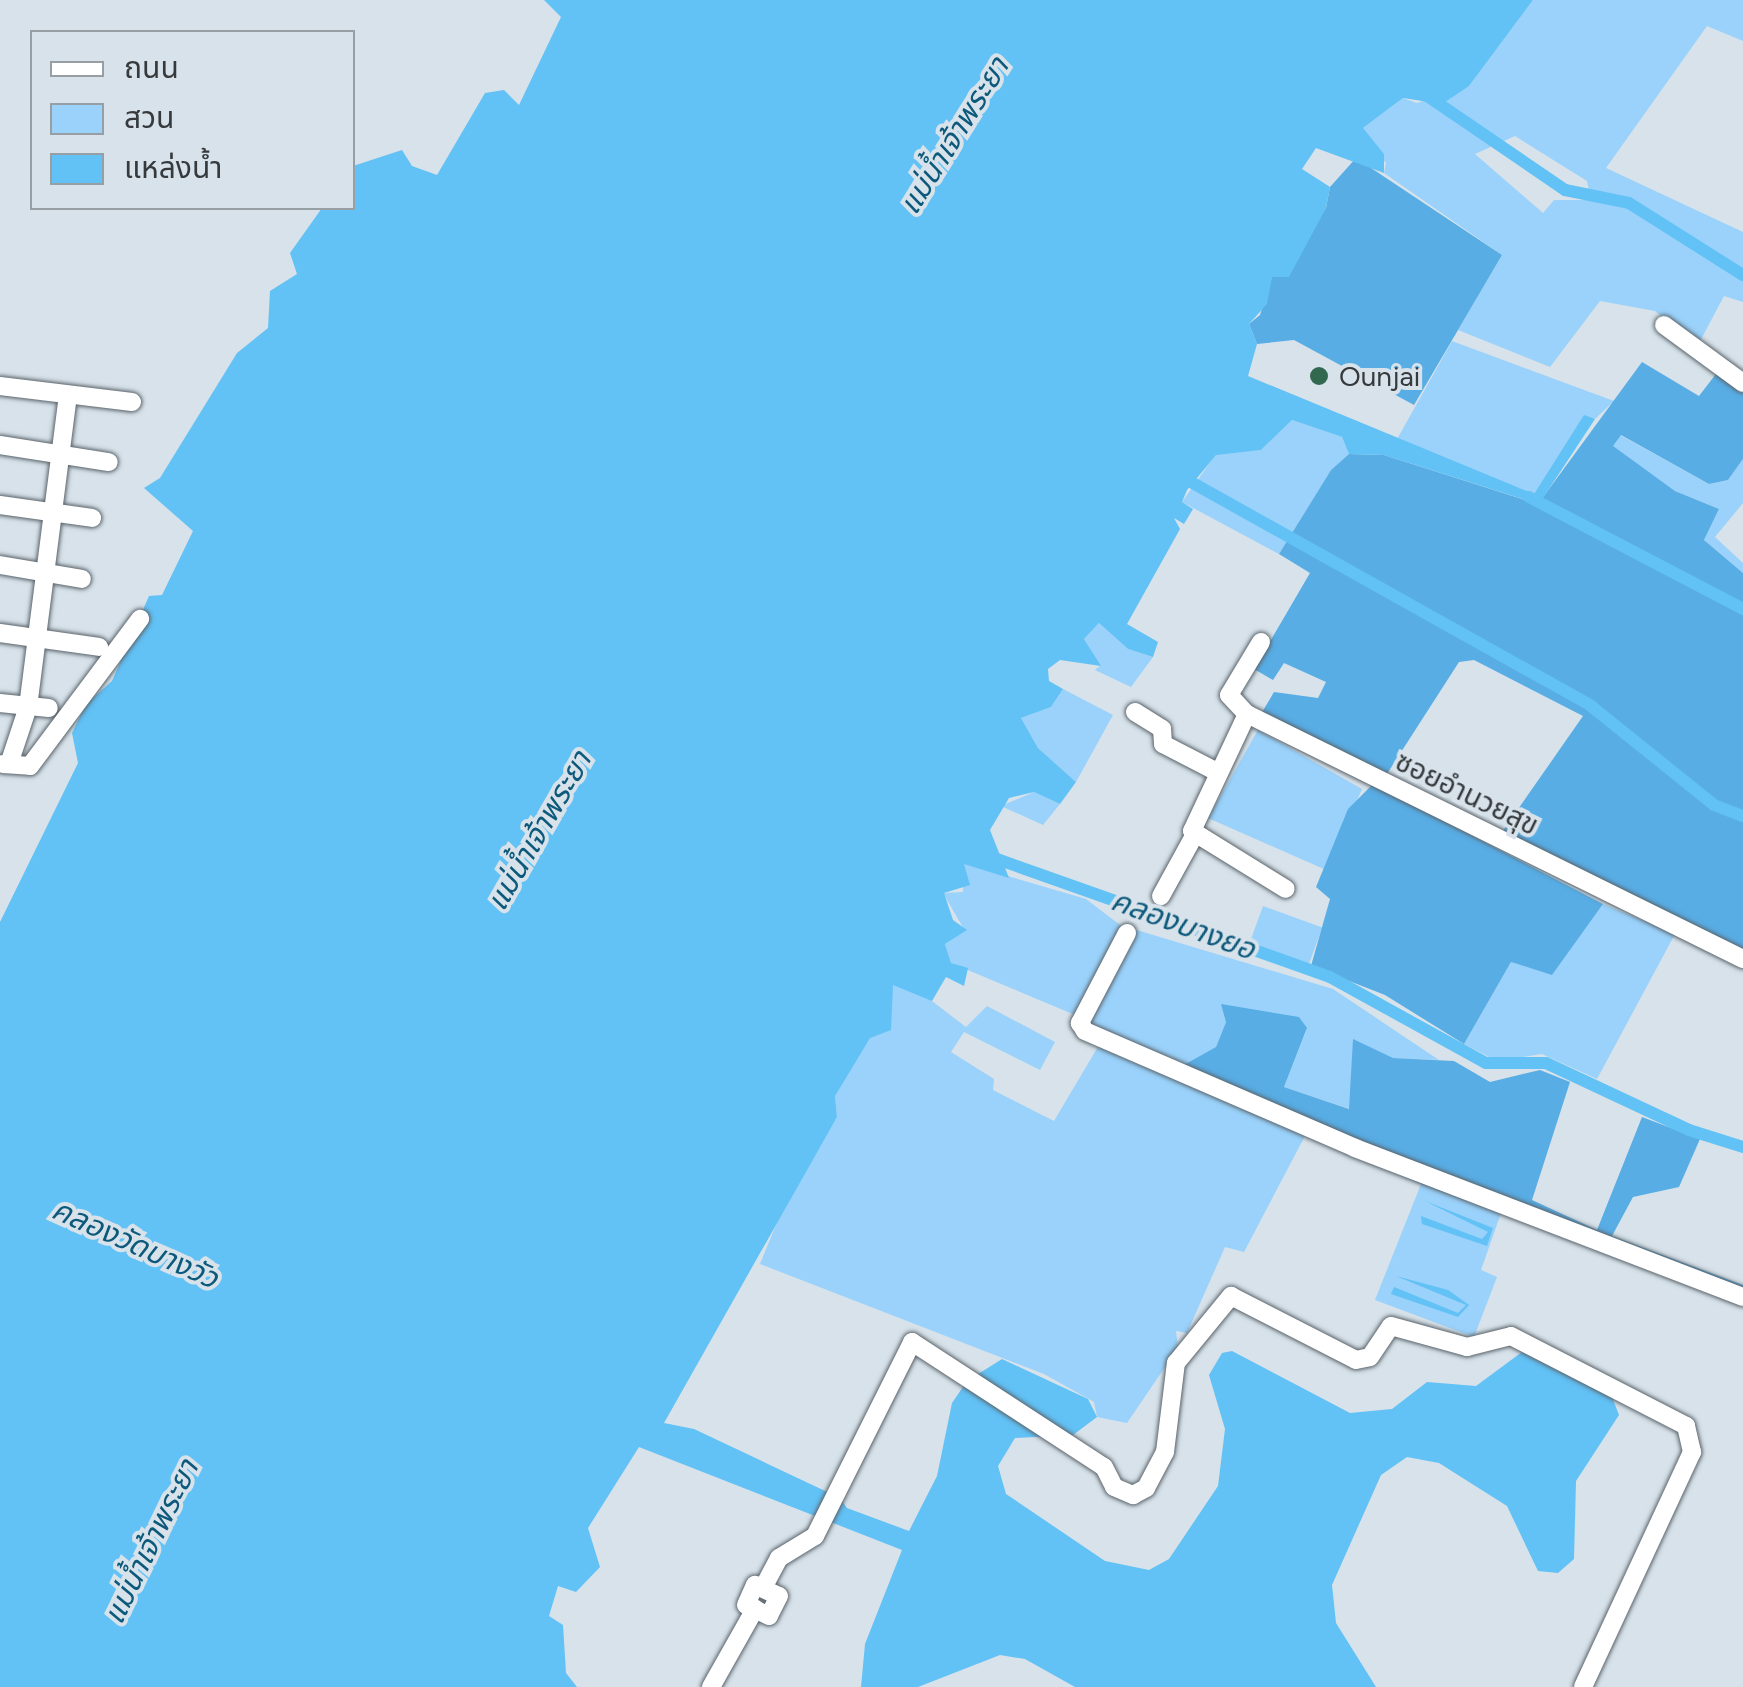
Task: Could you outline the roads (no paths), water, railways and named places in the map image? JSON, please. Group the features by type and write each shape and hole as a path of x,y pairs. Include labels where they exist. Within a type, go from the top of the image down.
{"street":[{"path":"1664,325 1743,382"},
{"path":"0,386 132,402"},
{"path":"68,396 28,706 5,763 30,766 140,619"},
{"path":"0,445 109,462"},
{"path":"0,504 92,518"},
{"path":"0,565 82,578"},
{"path":"0,633 99,647"},
{"path":"1161,896 1194,836 1217,772 1248,714 1229,695 1261,642"},
{"path":"0,703 48,708"},
{"path":"1135,712 1162,729 1163,744 1217,772"},
{"name":"ซอยอำนวยสุข","path":"1248,714 1743,960"},
{"path":"1194,836 1286,888"},
{"path":"1126,933 1080,1023 1085,1031 1355,1148 1743,1297"},
{"path":"711,1687 755,1609 769,1616 779,1596 763,1588 779,1558 815,1536 909,1345 960,1372 1056,1441 1104,1467 1120,1491 1146,1488 1165,1452 1176,1363 1230,1296 1356,1360 1370,1356 1391,1326 1468,1346 1511,1336 1686,1426 1694,1438 1582,1687"}],"water":[{"path":"544,0 1533,0 1469,86 1442,104 1403,98 1363,128 1384,154 1384,173 1316,148 1302,169 1330,187 1326,208 1289,277 1272,277 1267,304 1249,324 1257,344 1248,376 1534,494 1584,415 1595,419 1539,504 1384,455 1349,454 1342,437 1292,420 1261,450 1216,455 1187,490 1182,502 1193,509 1184,524 1174,518 1180,529 1127,624 1158,642 1153,657 1128,649 1099,623 1084,639 1101,666 1060,660 1048,669 1049,681 1063,689 1051,707 1021,718 1038,748 1076,782 1060,804 1034,792 1009,798 990,830 1009,878 964,864 970,885 944,893 953,920 967,930 945,944 951,963 968,968 964,986 946,977 932,1001 893,985 891,1030 870,1038 835,1096 837,1117 664,1423 694,1429 840,1498 847,1508 909,1531 937,1476 952,1403 967,1381 1002,1359 1088,1399 1097,1417 1073,1435 1015,1438 998,1466 1006,1494 1105,1561 1149,1570 1169,1559 1218,1486 1225,1429 1209,1375 1222,1353 1232,1351 1350,1413 1392,1409 1427,1382 1476,1386 1522,1352 1612,1397 1619,1415 1576,1481 1574,1559 1558,1573 1538,1571 1507,1506 1439,1463 1407,1457 1381,1475 1332,1585 1336,1623 1376,1687 1075,1687 1025,1659 1000,1655 918,1687 861,1687 865,1644 902,1550 639,1447 588,1528 600,1567 576,1592 558,1586 549,1616 563,1625 566,1673 577,1687 0,1687 0,922 78,763 72,733 86,704 112,681 149,596 162,595 193,531 144,488 160,478 237,353 268,328 270,291 297,274 290,253 321,210 355,210 355,165 402,150 412,166 437,175 485,93 504,90 519,105 561,17"},
{"path":"1425,1201 1493,1228 1487,1246 1422,1224 1421,1216 1482,1239 1488,1232"},
{"path":"1396,1276 1448,1290 1469,1305 1458,1317 1391,1294 1394,1287 1458,1313 1466,1305"}],"waterway":[{"path":"1423,93 1565,190 1629,203 1743,275"},
{"path":"1182,477 1591,706 1714,805 1743,816"},
{"path":"1529,497 1743,609"},
{"name":"คลองบางยอ","path":"994,858 1330,977 1486,1063 1546,1063 1689,1130 1743,1147"}],"place":[{"name":"Ounjai","path":"1319,376"}],"water label":[{"name":"แม่น้ำเจ้าพระยา","path":"954,136"},
{"name":"แม่น้ำเจ้าพระยา","path":"539,831"},
{"name":"คลองวัดบางวัว","path":"135,1244"},
{"name":"แม่น้ำเจ้าพระยา","path":"151,1542"}]}
